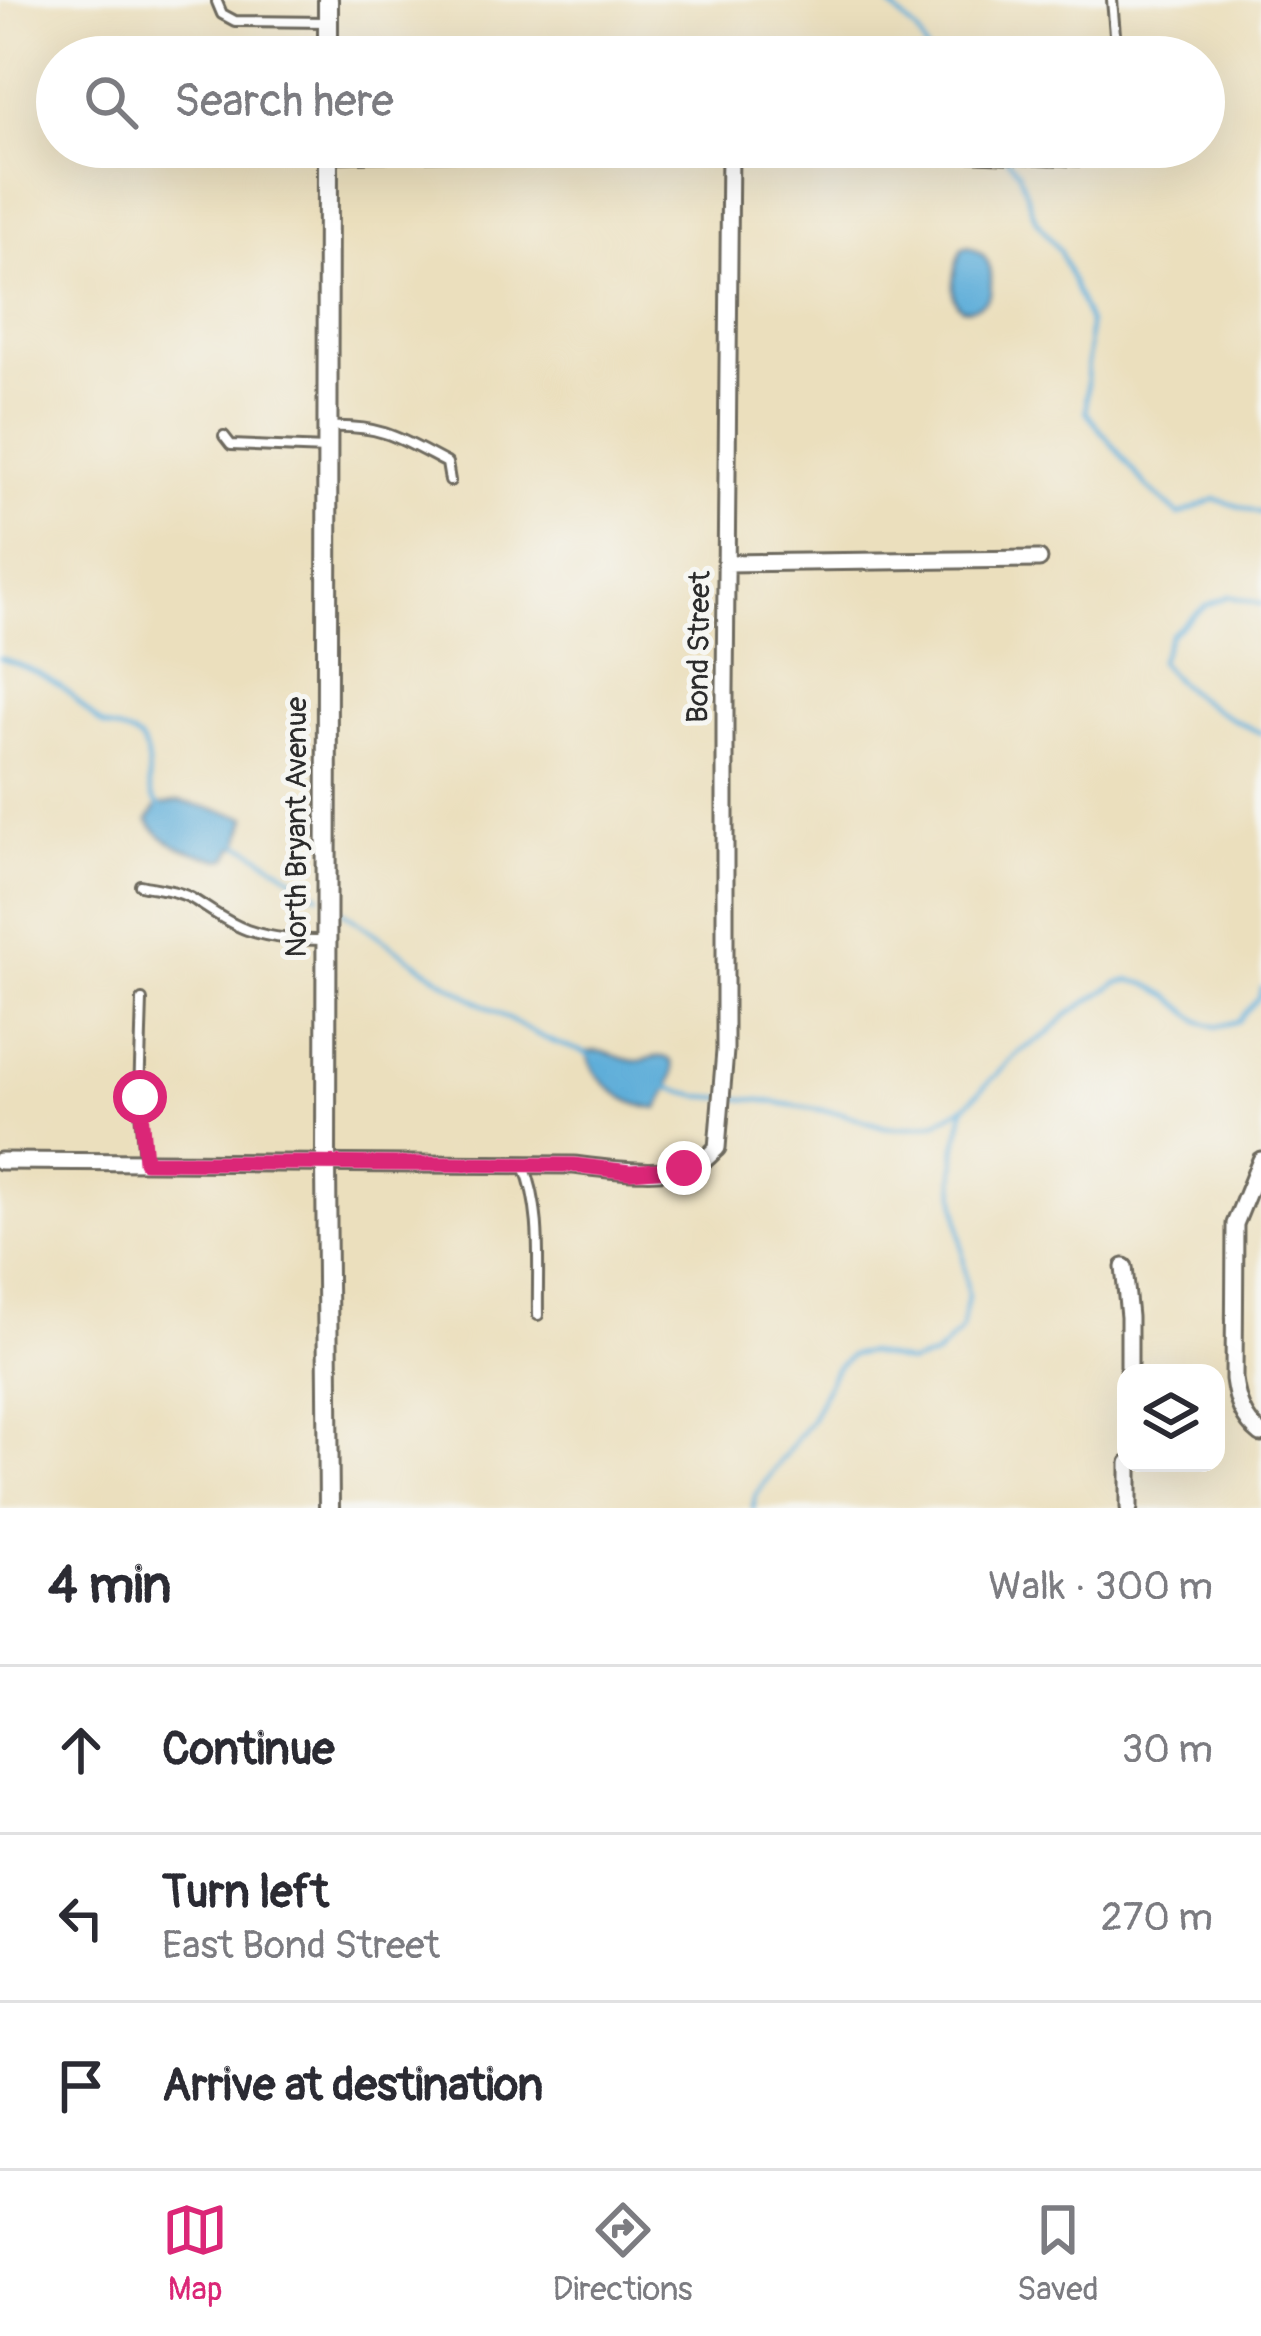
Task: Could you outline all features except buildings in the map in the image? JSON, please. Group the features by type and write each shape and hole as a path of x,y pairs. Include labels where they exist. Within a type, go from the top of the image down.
{"street":[{"path":"328,0 328,36"},
{"name":"North Bryant Avenue","path":"328,168 328,1508"},
{"name":"Bond Street","path":"524,1165 630,1172 684,1168 701,1162 717,1148 724,1051 730,168"},
{"path":"727,563 1040,559"},
{"path":"1261,1160 1235,1224 1234,1379 1244,1416 1261,1434"},
{"path":"0,1161 524,1165"},
{"path":"1124,1267 1129,1364"},
{"path":"1129,1472 1129,1508"}],"lane":[{"path":"1112,0 1115,36"},
{"path":"217,2 222,14 235,21 328,22"},
{"path":"327,428 366,428 396,435 447,463 450,481"},
{"path":"224,436 231,445 327,449"},
{"path":"140,885 195,899 243,929 282,940 326,940"},
{"path":"142,1000 140,1097 145,1162"},
{"path":"524,1165 536,1233 538,1315"}],"water":[{"path":"968,247 987,261 991,285 984,301 966,308 958,305 953,285 960,254"},
{"path":"179,801 247,817 239,845 228,858 180,848 155,829 148,820 157,806"},
{"path":"587,1052 630,1060 655,1057 671,1062 673,1076 658,1109 625,1098 604,1083"}],"waterway":[{"path":"884,0 920,36"},
{"path":"1015,168 1035,218 1060,252 1089,323 1086,412 1146,486 1179,515 1215,499 1261,513"},
{"path":"1261,604 1229,596 1207,605 1171,634 1159,662 1206,704 1261,733"},
{"path":"0,658 52,681 103,725 141,742 152,795 162,808"},
{"path":"238,844 319,895"},
{"path":"334,905 473,999 535,1034 591,1056"},
{"path":"753,1508 755,1497 811,1420 835,1369 851,1355 867,1352 909,1363 934,1357 961,1331 968,1297 954,1182 965,1106 1019,1052 1117,983 1147,984 1199,1021 1217,1027 1238,1021 1261,988"},
{"path":"665,1086 697,1096 840,1113 885,1127 935,1123 965,1106"}],"route":[{"path":"140,1097 145,1162 574,1165 630,1172 684,1168"}]}
